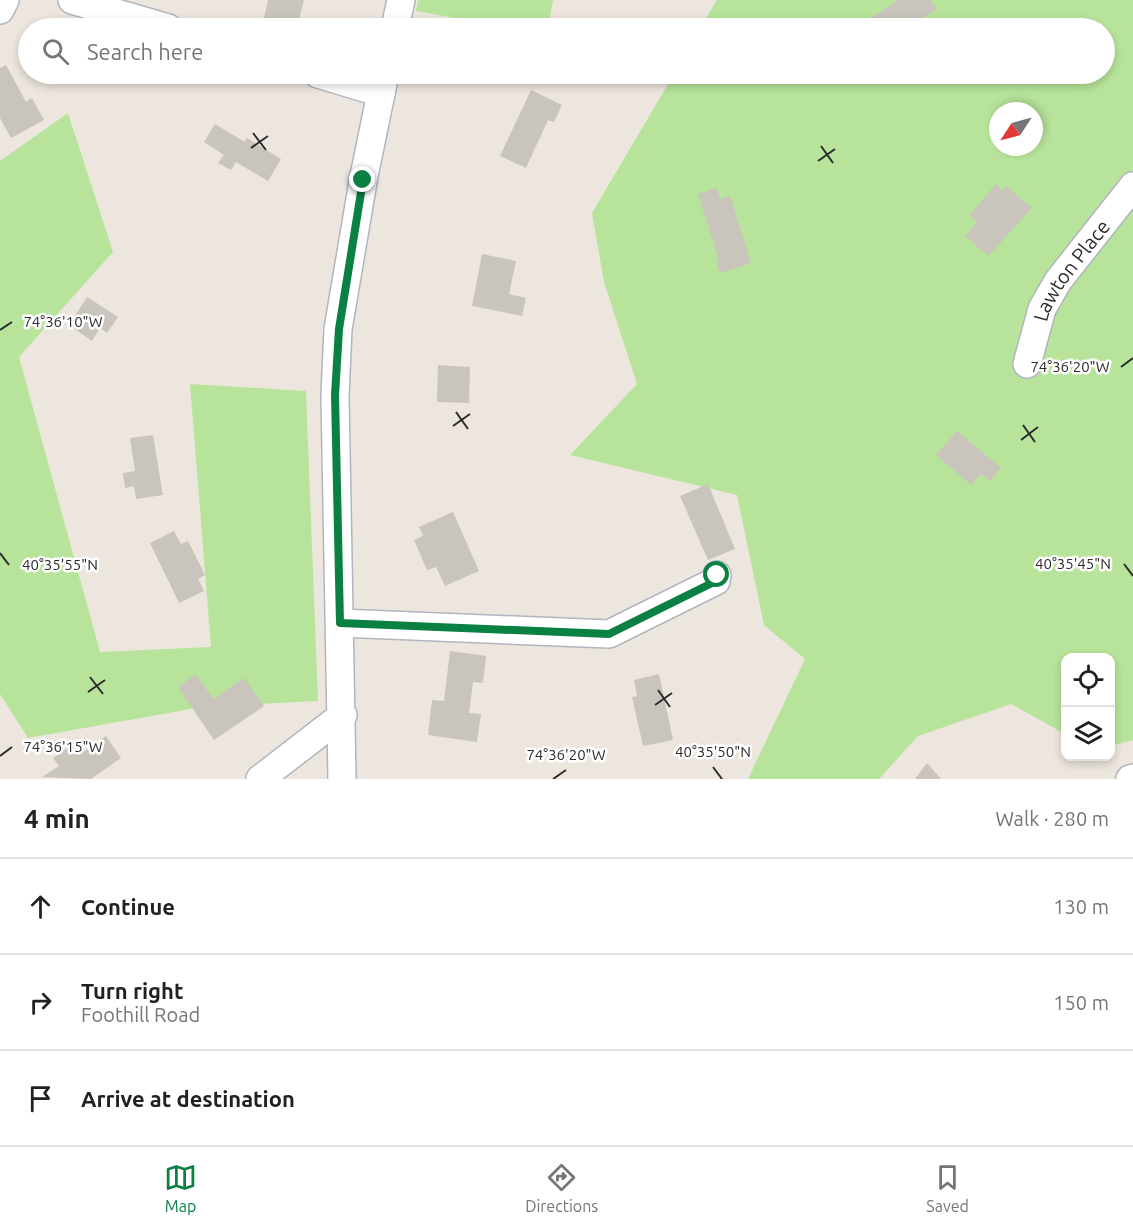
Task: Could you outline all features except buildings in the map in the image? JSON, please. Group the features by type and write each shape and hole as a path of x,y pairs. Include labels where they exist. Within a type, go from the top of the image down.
{"street":[{"path":"0,10 5,0"},
{"path":"72,0 134,18"},
{"path":"397,18 401,0"},
{"path":"342,779 343,715 335,395 339,329 364,176 383,84"},
{"name":"Lawton Place","path":"1027,364 1042,309 1058,280 1133,186"},
{"path":"340,623 609,634 716,581 717,575"},
{"path":"261,779 343,715"}],"green space":[{"path":"418,0 553,0 550,18 456,18 416,11"},
{"path":"717,0 1133,0 1133,740 1115,745 1115,653 1061,653 1061,732 1011,704 918,736 879,779 748,779 805,659 764,625 737,495 570,455 637,384 604,282 592,213 668,84 1115,84 1115,18 706,18"},
{"path":"68,113 113,252 19,357 100,652 211,647 190,384 306,391 318,701 202,707 28,738 0,694 0,161"}],"route":[{"path":"363,180 339,329 335,395 340,623 609,634 716,581 717,575"}]}
